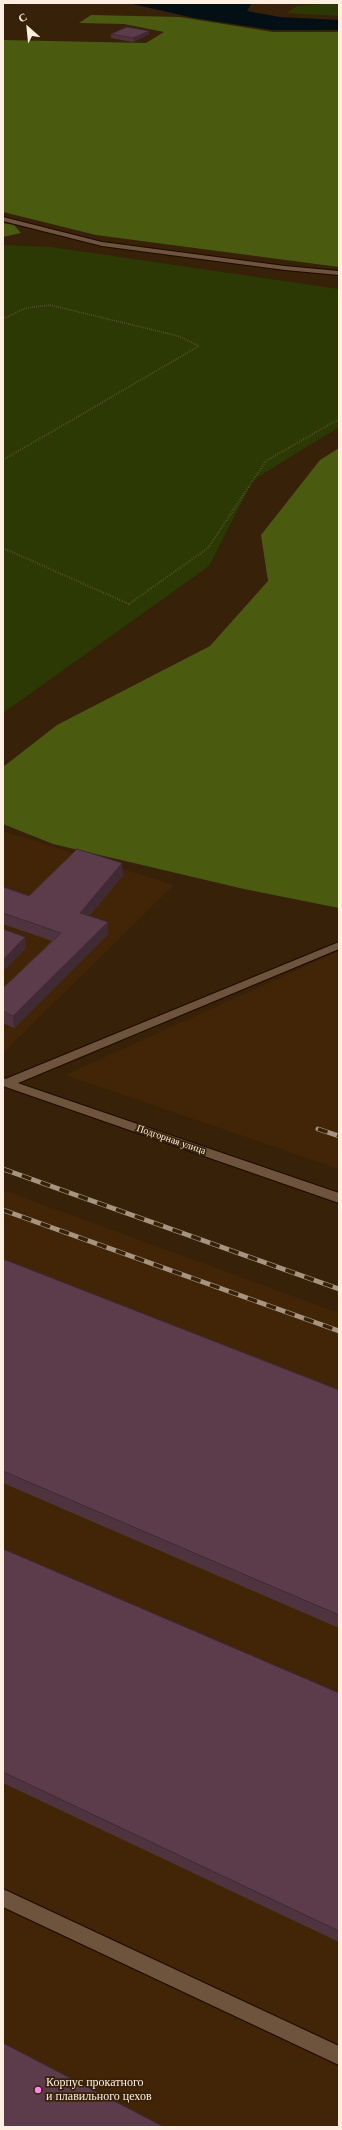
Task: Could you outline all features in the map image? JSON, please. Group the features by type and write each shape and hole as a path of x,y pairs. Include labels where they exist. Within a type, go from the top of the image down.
{"street":[{"path":"3,219 102,244 285,268 339,273"},
{"path":"5,1083 339,945"},
{"name":"Подгорная улица","path":"5,1083 339,1198"},
{"path":"3,1898 339,2056"}],"path":[{"path":"3,319 26,308 50,305 178,336 199,346 3,460"},
{"path":"3,548 129,604 208,548 266,461 339,419"}],"shaded area":[{"path":"128,3 273,3 251,4 247,11 280,17 339,20 339,30 272,30 194,18"},
{"path":"3,831 174,885 3,1053"},
{"path":"339,951 339,1169 65,1075"},
{"path":"3,1190 339,1313 339,2127 3,2127"}],"green space":[{"path":"339,3 339,16 286,13 297,6"},
{"path":"91,15 180,17 273,32 339,32 339,267 96,235 3,212 3,40 146,43 164,32 124,24 79,23"},
{"path":"3,223 14,225 21,233 3,237"},
{"path":"3,245 51,247 339,289 339,427 253,480 209,566 3,713"},
{"path":"339,448 339,908 244,889 53,844 3,824 3,767 57,725 210,646 268,581 261,535 320,460"}],"building":[{"path":"127,27 149,31 133,38 111,34"},
{"path":"77,849 122,863 80,913 108,922 13,1016 3,1011 3,988 61,933 3,913 3,887 29,896"},
{"path":"3,929 25,937 3,960"},
{"path":"3,1259 339,1390 339,1615 3,1471"},
{"path":"3,1549 339,1693 339,1931 3,1772"},
{"name":"Корпус прокатного и плавильного цехов","path":"3,2043 164,2127 3,2127"}],"railway":[{"path":"318,1129 339,1136"},
{"path":"3,1169 339,1289"},
{"path":"3,1210 339,1331"}],"place":[{"name":"Корпус прокатного и плавильного цехов","path":"38,2090"}]}
